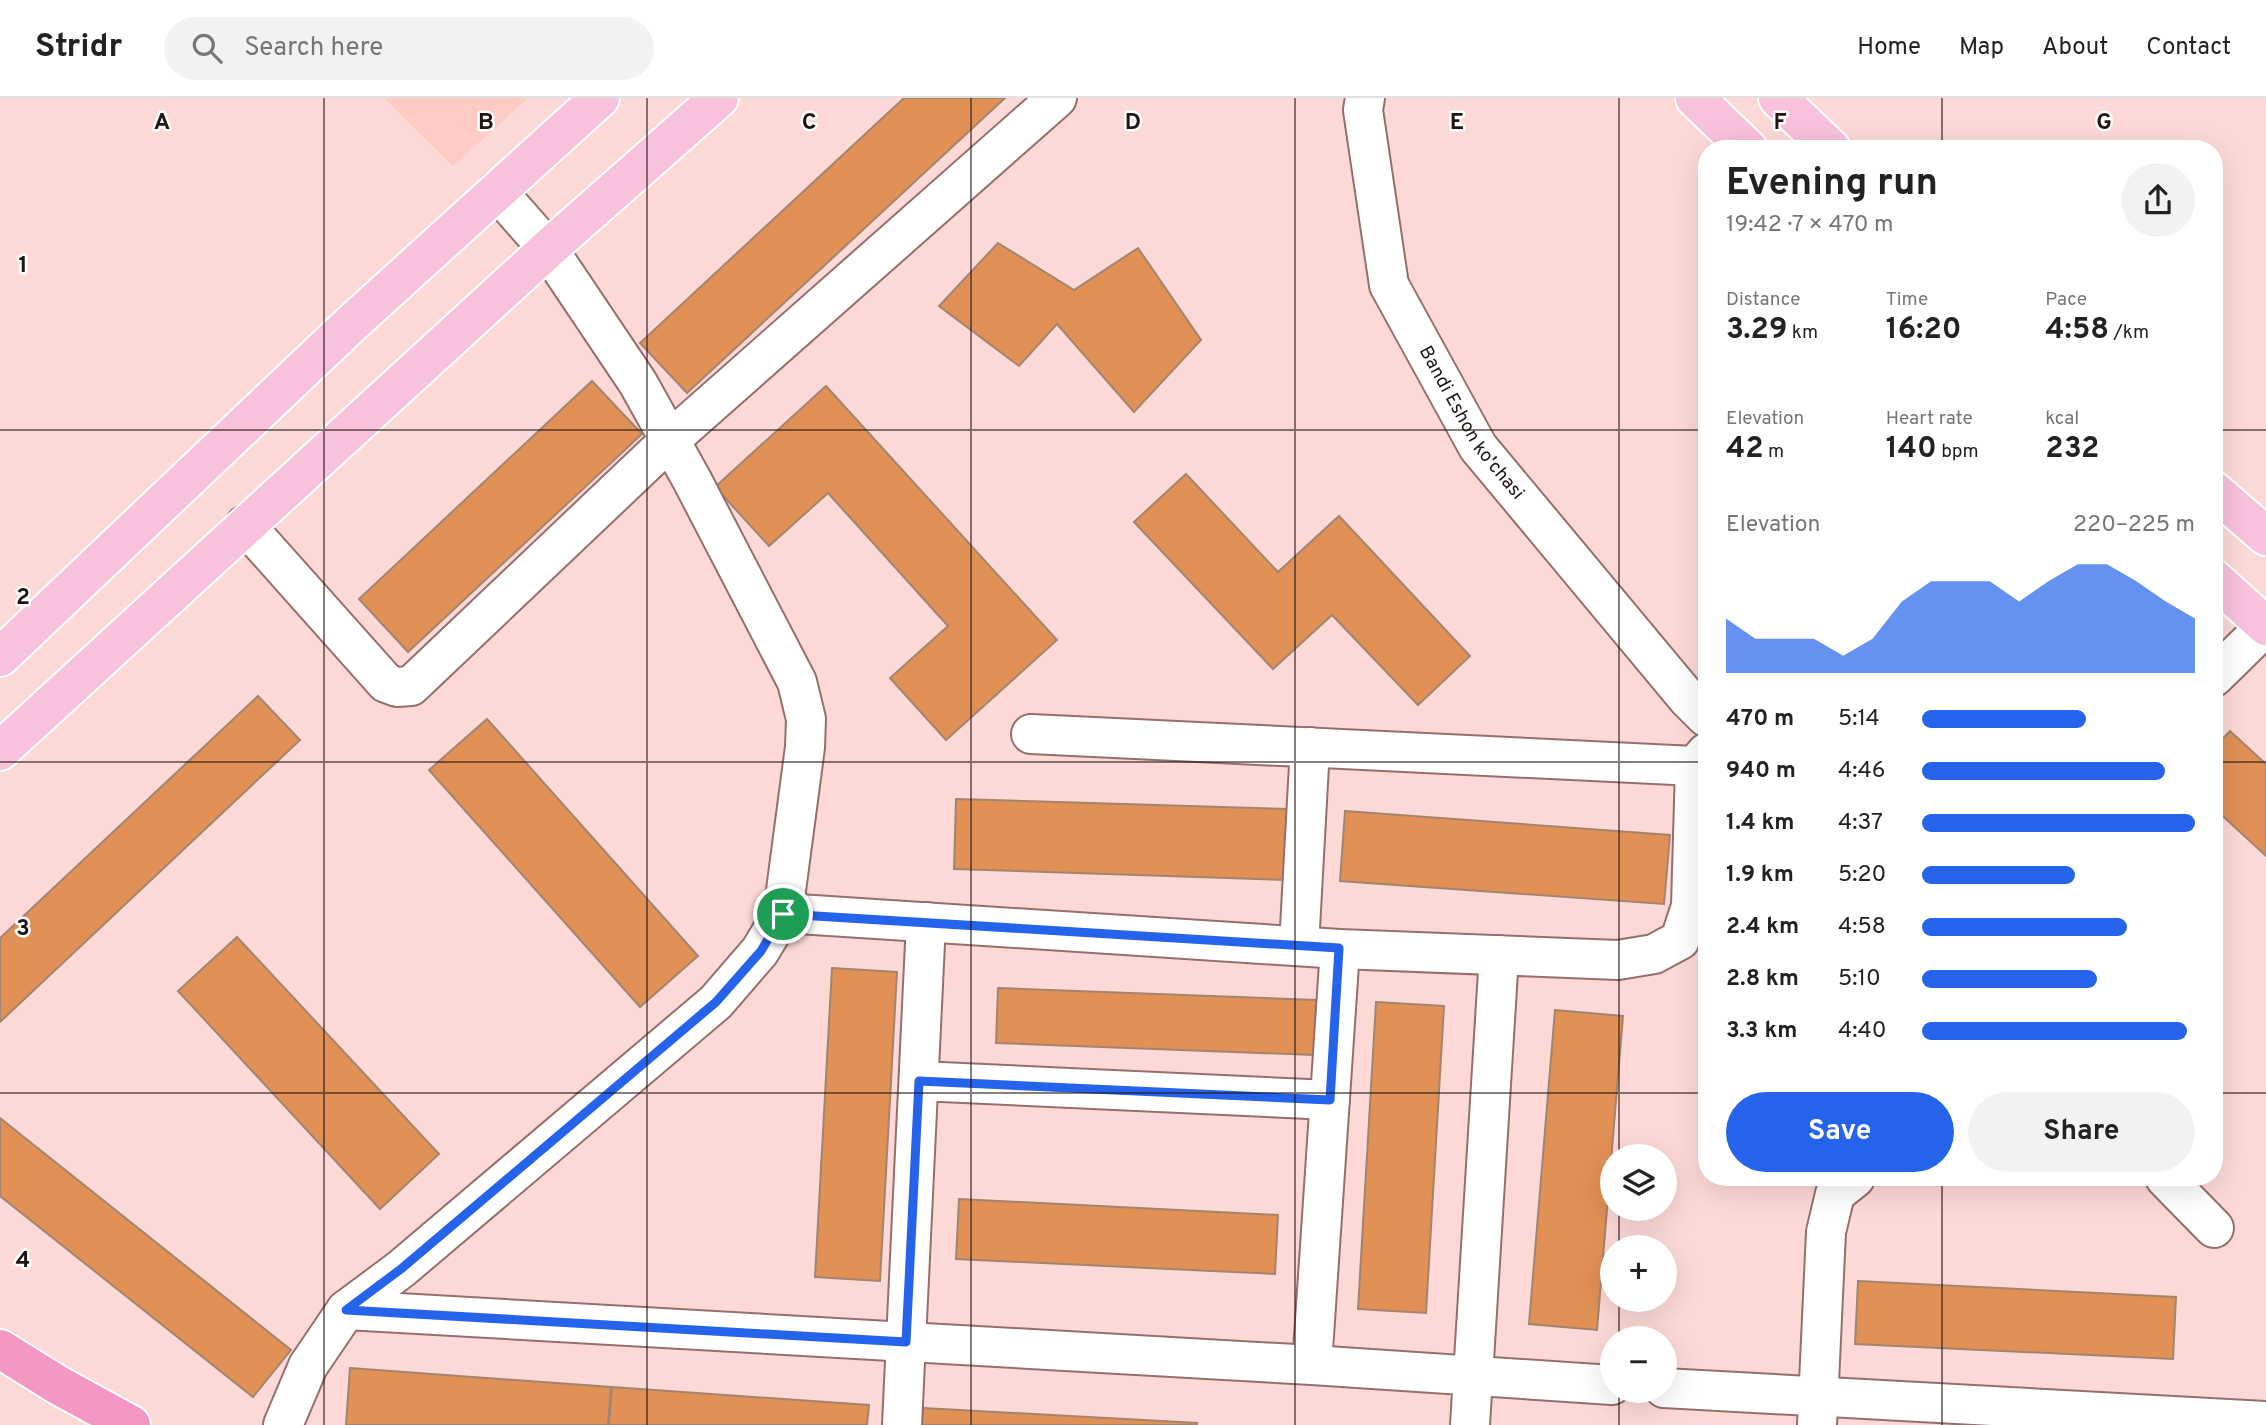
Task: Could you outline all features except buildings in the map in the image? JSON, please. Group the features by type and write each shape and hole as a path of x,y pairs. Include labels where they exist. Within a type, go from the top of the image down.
{"highway":[{"path":"0,1349 131,1425"}],"main road":[{"path":"0,657 351,324 600,98"},
{"path":"0,751 548,249 719,98"},
{"path":"1695,98 1739,140"},
{"path":"1778,98 1822,140"},
{"path":"2223,499 2266,536"},
{"path":"2223,587 2266,626"}],"street":[{"path":"246,525 386,682 397,687 411,685 670,440 1057,98"},
{"name":"Bandi Eshon ko'chasi","path":"1365,98 1363,110 1390,285 1478,447 1697,708"},
{"path":"283,1425 308,1366 346,1310 401,1269 716,1002 761,951 783,914 806,719 797,682 638,383 548,249 497,191"},
{"path":"2223,668 2266,626"},
{"path":"1031,734 1310,747 1698,760"},
{"path":"1299,946 1310,747"},
{"path":"783,914 1299,946 1618,960 1654,954 1680,940 1692,906 1698,809"},
{"path":"902,1425 926,922"},
{"path":"1312,1364 1339,948"},
{"path":"1470,1425 1499,955"},
{"path":"919,1081 1330,1100"},
{"path":"1817,1411 1826,1232 1835,1194 1845,1186"},
{"path":"2173,1186 2214,1228"},
{"path":"346,1310 1312,1364 1600,1384"},
{"path":"1677,1390 1817,1411 2266,1421"}],"shaded area":[{"path":"384,98 528,98 453,166"}],"route":[{"path":"783,914 1339,948 1330,1100 919,1081 906,1342 346,1310 401,1269 716,1002 761,951 783,914"}]}
